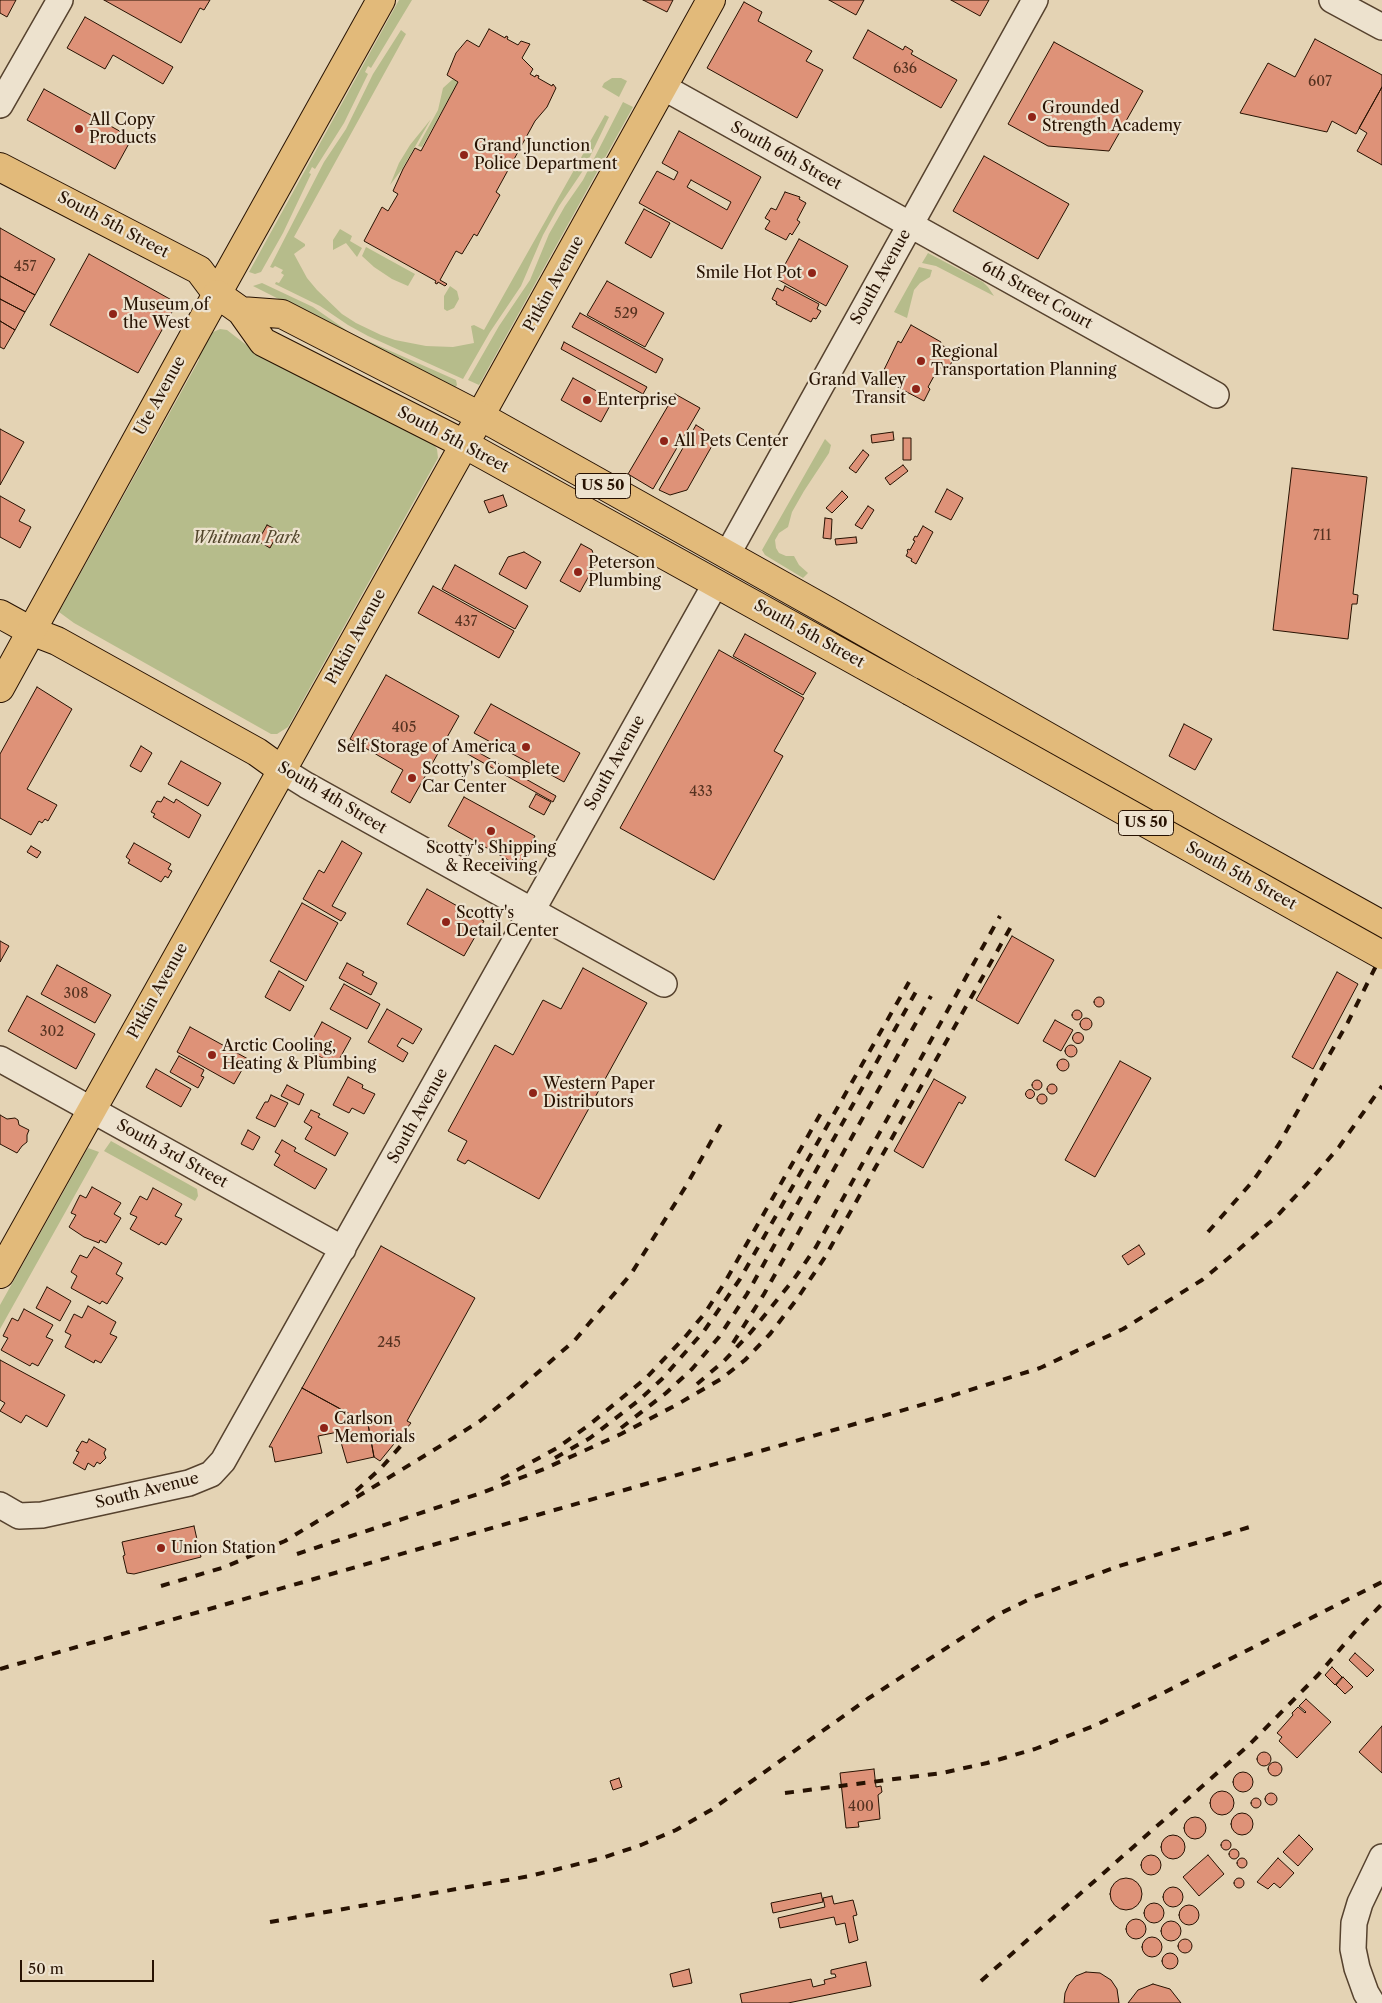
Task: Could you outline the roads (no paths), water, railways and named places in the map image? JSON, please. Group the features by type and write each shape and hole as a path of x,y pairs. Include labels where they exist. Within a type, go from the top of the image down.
{"main road":[{"name":"Ute Avenue","path":"0,688 381,0"},
{"name":"Pitkin Avenue","path":"0,1274 712,0"},
{"name":"South 5th Street","path":"0,167 199,270 217,294 241,311 263,342 464,444 605,521 1382,955"},
{"name":"South 5th Street","path":"241,311 282,314 480,416 1382,925"},
{"path":"605,521 629,520 696,555 712,561 721,561 726,555"},
{"name":"South 4th Street","path":"0,614 31,632 57,641 252,748 282,770"}],"street":[{"path":"0,105 60,0"},
{"name":"South Avenue","path":"726,555 1035,0"},
{"path":"1332,0 1382,28"},
{"name":"South 6th Street","path":"663,87 910,224"},
{"name":"6th Street Court","path":"910,224 1216,395"},
{"name":"South Avenue","path":"9,1510 42,1515 172,1488 202,1479 217,1469 343,1249 716,583"},
{"name":"South 4th Street","path":"282,770 664,984"},
{"name":"South 3rd Street","path":"0,1059 343,1249"},
{"path":"1372,2003 1357,1968 1353,1949 1354,1923 1360,1903 1382,1857"}],"railway":[{"path":"697,1384 724,1361 751,1332 794,1279 816,1247 1000,916"},
{"path":"297,1554 481,1493 544,1469 621,1434 678,1404 721,1379 745,1360 770,1334 797,1299 825,1257 1013,923"},
{"path":"1208,1232 1253,1181 1279,1144 1348,1022 1382,954"},
{"path":"555,1458 590,1438 638,1401 662,1379 704,1331 740,1279 909,982"},
{"path":"621,1428 666,1393 692,1369 719,1337 747,1294 918,988"},
{"path":"733,1343 764,1294 931,996"},
{"path":"0,1669 935,1401 1040,1368 1123,1329 1202,1280 1276,1217 1308,1183 1339,1147 1382,1086"},
{"path":"501,1479 557,1448 589,1425 646,1378 685,1337 705,1313 725,1282 821,1113"},
{"path":"161,1586 225,1567 285,1541 480,1421 510,1397 575,1340 631,1274 686,1186 722,1122"},
{"path":"356,1491 382,1467 413,1432"},
{"path":"270,1922 530,1876 602,1858 641,1845 676,1830 711,1810 869,1698 999,1614 1034,1597 1119,1566 1253,1526"},
{"path":"785,1793 942,1773 987,1763 1035,1749 1096,1725 1163,1693 1382,1582"},
{"path":"981,1981 1249,1745 1318,1675 1382,1604"}],"place":[{"name":"Grounded Strength Academy","path":"1032,117"},
{"name":"All Copy Products","path":"79,129"},
{"name":"Grand Junction Police Department","path":"464,155"},
{"name":"Smile Hot Pot","path":"812,273"},
{"name":"Museum of the West","path":"113,314"},
{"name":"Regional Transportation Planning","path":"921,361"},
{"name":"Grand Valley Transit","path":"916,389"},
{"name":"Enterprise","path":"587,400"},
{"name":"All Pets Center","path":"664,441"},
{"name":"Peterson Plumbing","path":"578,572"},
{"name":"Self Storage of America","path":"526,747"},
{"name":"Scotty's Complete Car Center","path":"412,778"},
{"name":"Scotty's Shipping & Receiving","path":"491,831"},
{"name":"Scotty's Detail Center","path":"446,922"},
{"name":"Arctic Cooling, Heating & Plumbing","path":"212,1055"},
{"name":"Western Paper Distributors","path":"533,1093"},
{"name":"Carlson Memorials","path":"324,1428"},
{"name":"Union Station","path":"161,1548"}],"park label":[{"name":"Whitman Park","path":"246,538"}]}
